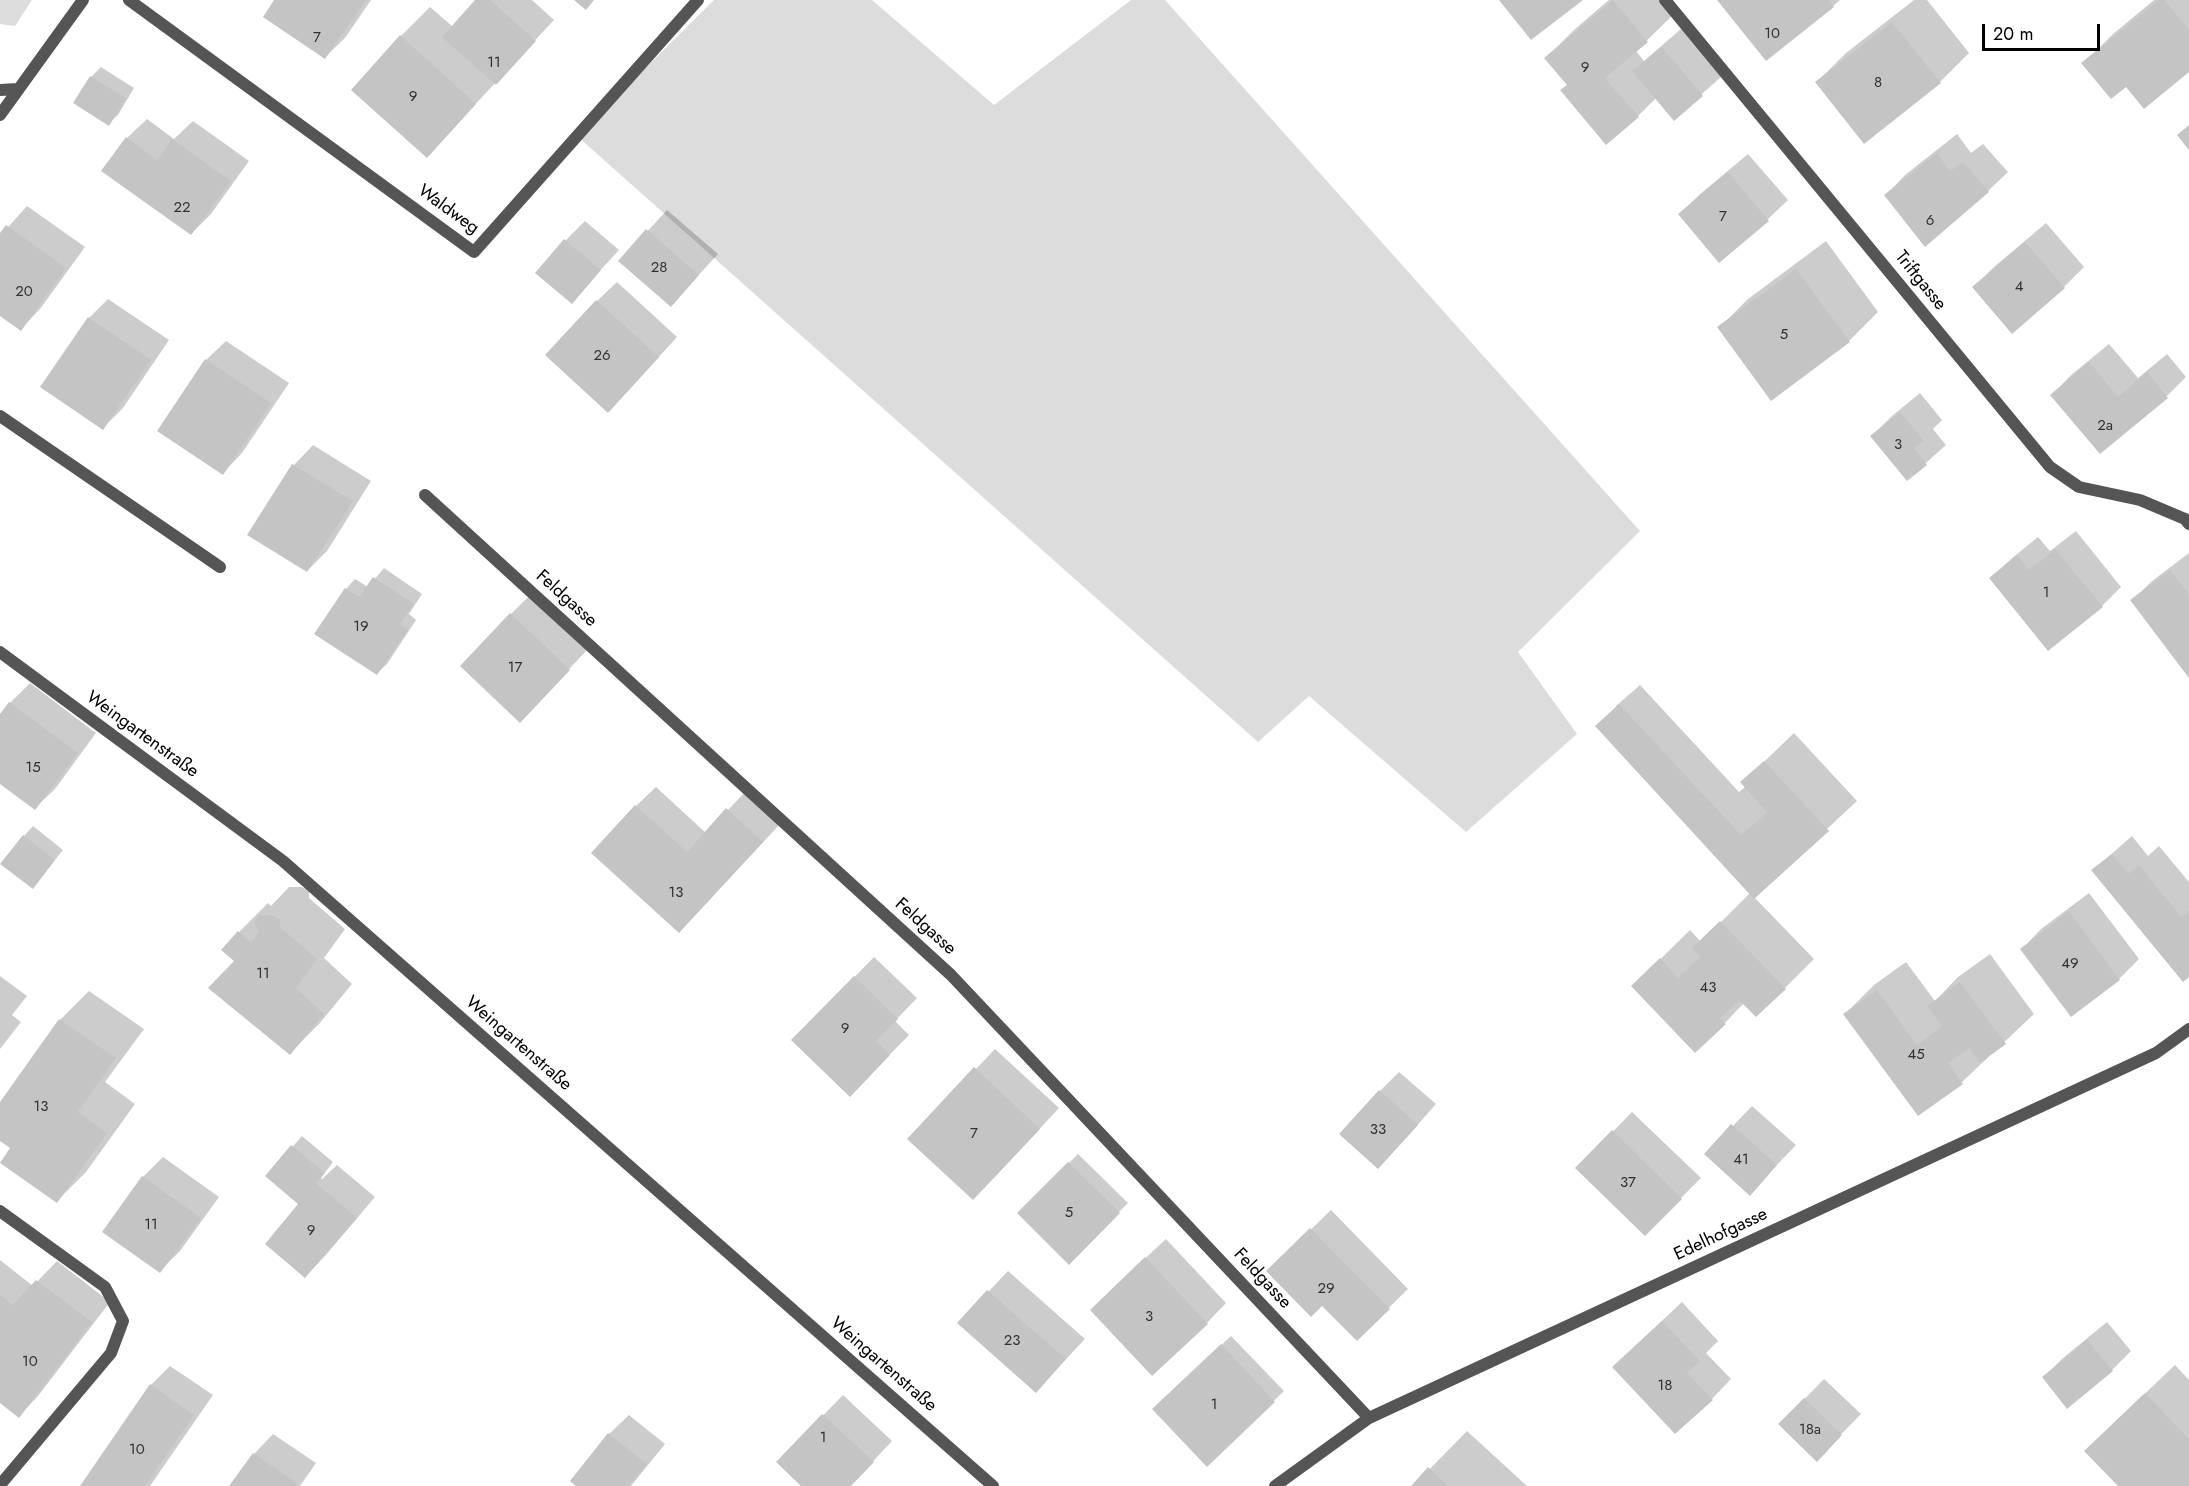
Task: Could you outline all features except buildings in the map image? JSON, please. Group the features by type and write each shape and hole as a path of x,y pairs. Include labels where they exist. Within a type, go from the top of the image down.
{"street":[{"path":"0,115 83,0"},
{"name":"Waldweg","path":"129,0 474,252 698,0"},
{"name":"Triftgasse","path":"1665,0 2050,467 2079,487 2140,500 2185,519 2189,524"},
{"path":"0,90 18,89"},
{"path":"0,416 219,567"},
{"name":"Feldgasse","path":"425,495 951,975 1368,1418"},
{"name":"Weingartenstraße","path":"0,652 283,861 993,1486"},
{"name":"Edelhofgasse","path":"1275,1486 1368,1418 2156,1053 2189,1029"},
{"path":"0,1211 105,1287 123,1321 111,1353 0,1485"}],"shaded area":[{"path":"0,0 32,0 15,26 0,24"},
{"path":"714,0 872,0 994,105 1131,0 1165,0 1640,531 1518,652 1577,734 1466,832 1309,696 1258,742 577,136"}]}
